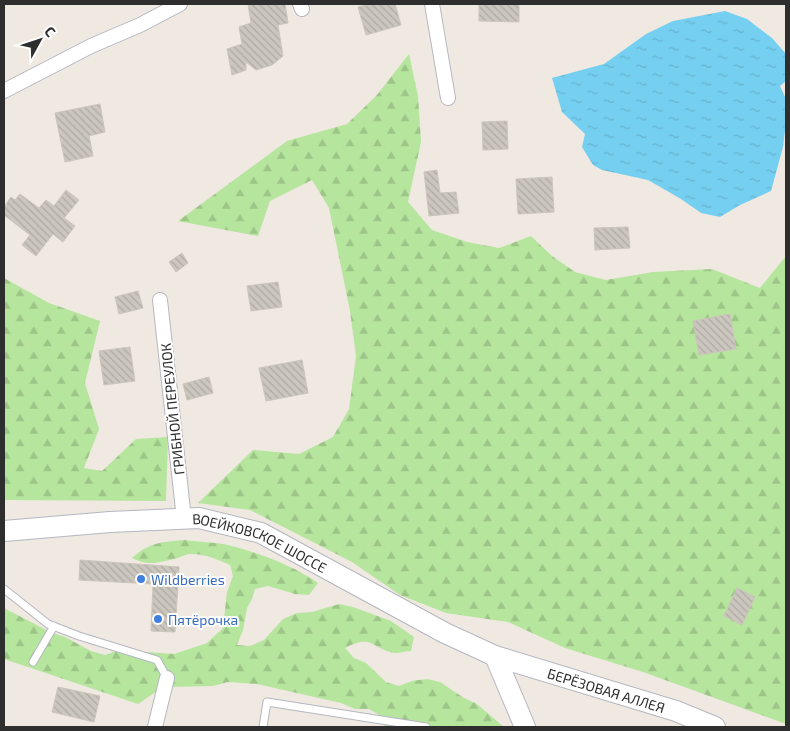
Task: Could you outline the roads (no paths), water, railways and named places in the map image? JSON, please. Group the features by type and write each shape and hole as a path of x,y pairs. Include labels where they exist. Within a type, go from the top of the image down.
{"street":[{"path":"4,90 180,4"},
{"path":"432,4 448,98"},
{"name":"ГРИБНОЙ ПЕРЕУЛОК","path":"160,300 184,519"},
{"name":"ВОЕЙКОВСКОЕ ШОССЕ","path":"4,531 110,522 199,518 262,533 445,633 495,656"},
{"path":"495,656 524,727"},
{"name":"БЕРЁЗОВАЯ АЛЛЕЯ","path":"495,656 676,712 715,727"},
{"path":"155,727 167,678"}],"lane":[{"path":"4,589 48,624 157,660 167,678"},
{"path":"33,662 54,626"},
{"path":"263,727 267,702 426,727"}],"water":[{"path":"725,11 747,19 772,38 786,54 786,81 780,86 786,99 786,122 783,147 771,191 740,205 720,217 701,213 648,180 602,170 593,165 582,147 585,134 562,112 552,78 604,64 646,34 673,21"}],"place":[{"name":"Wildberries","path":"141,579"},
{"name":"Пятёрочка","path":"158,619"}]}
